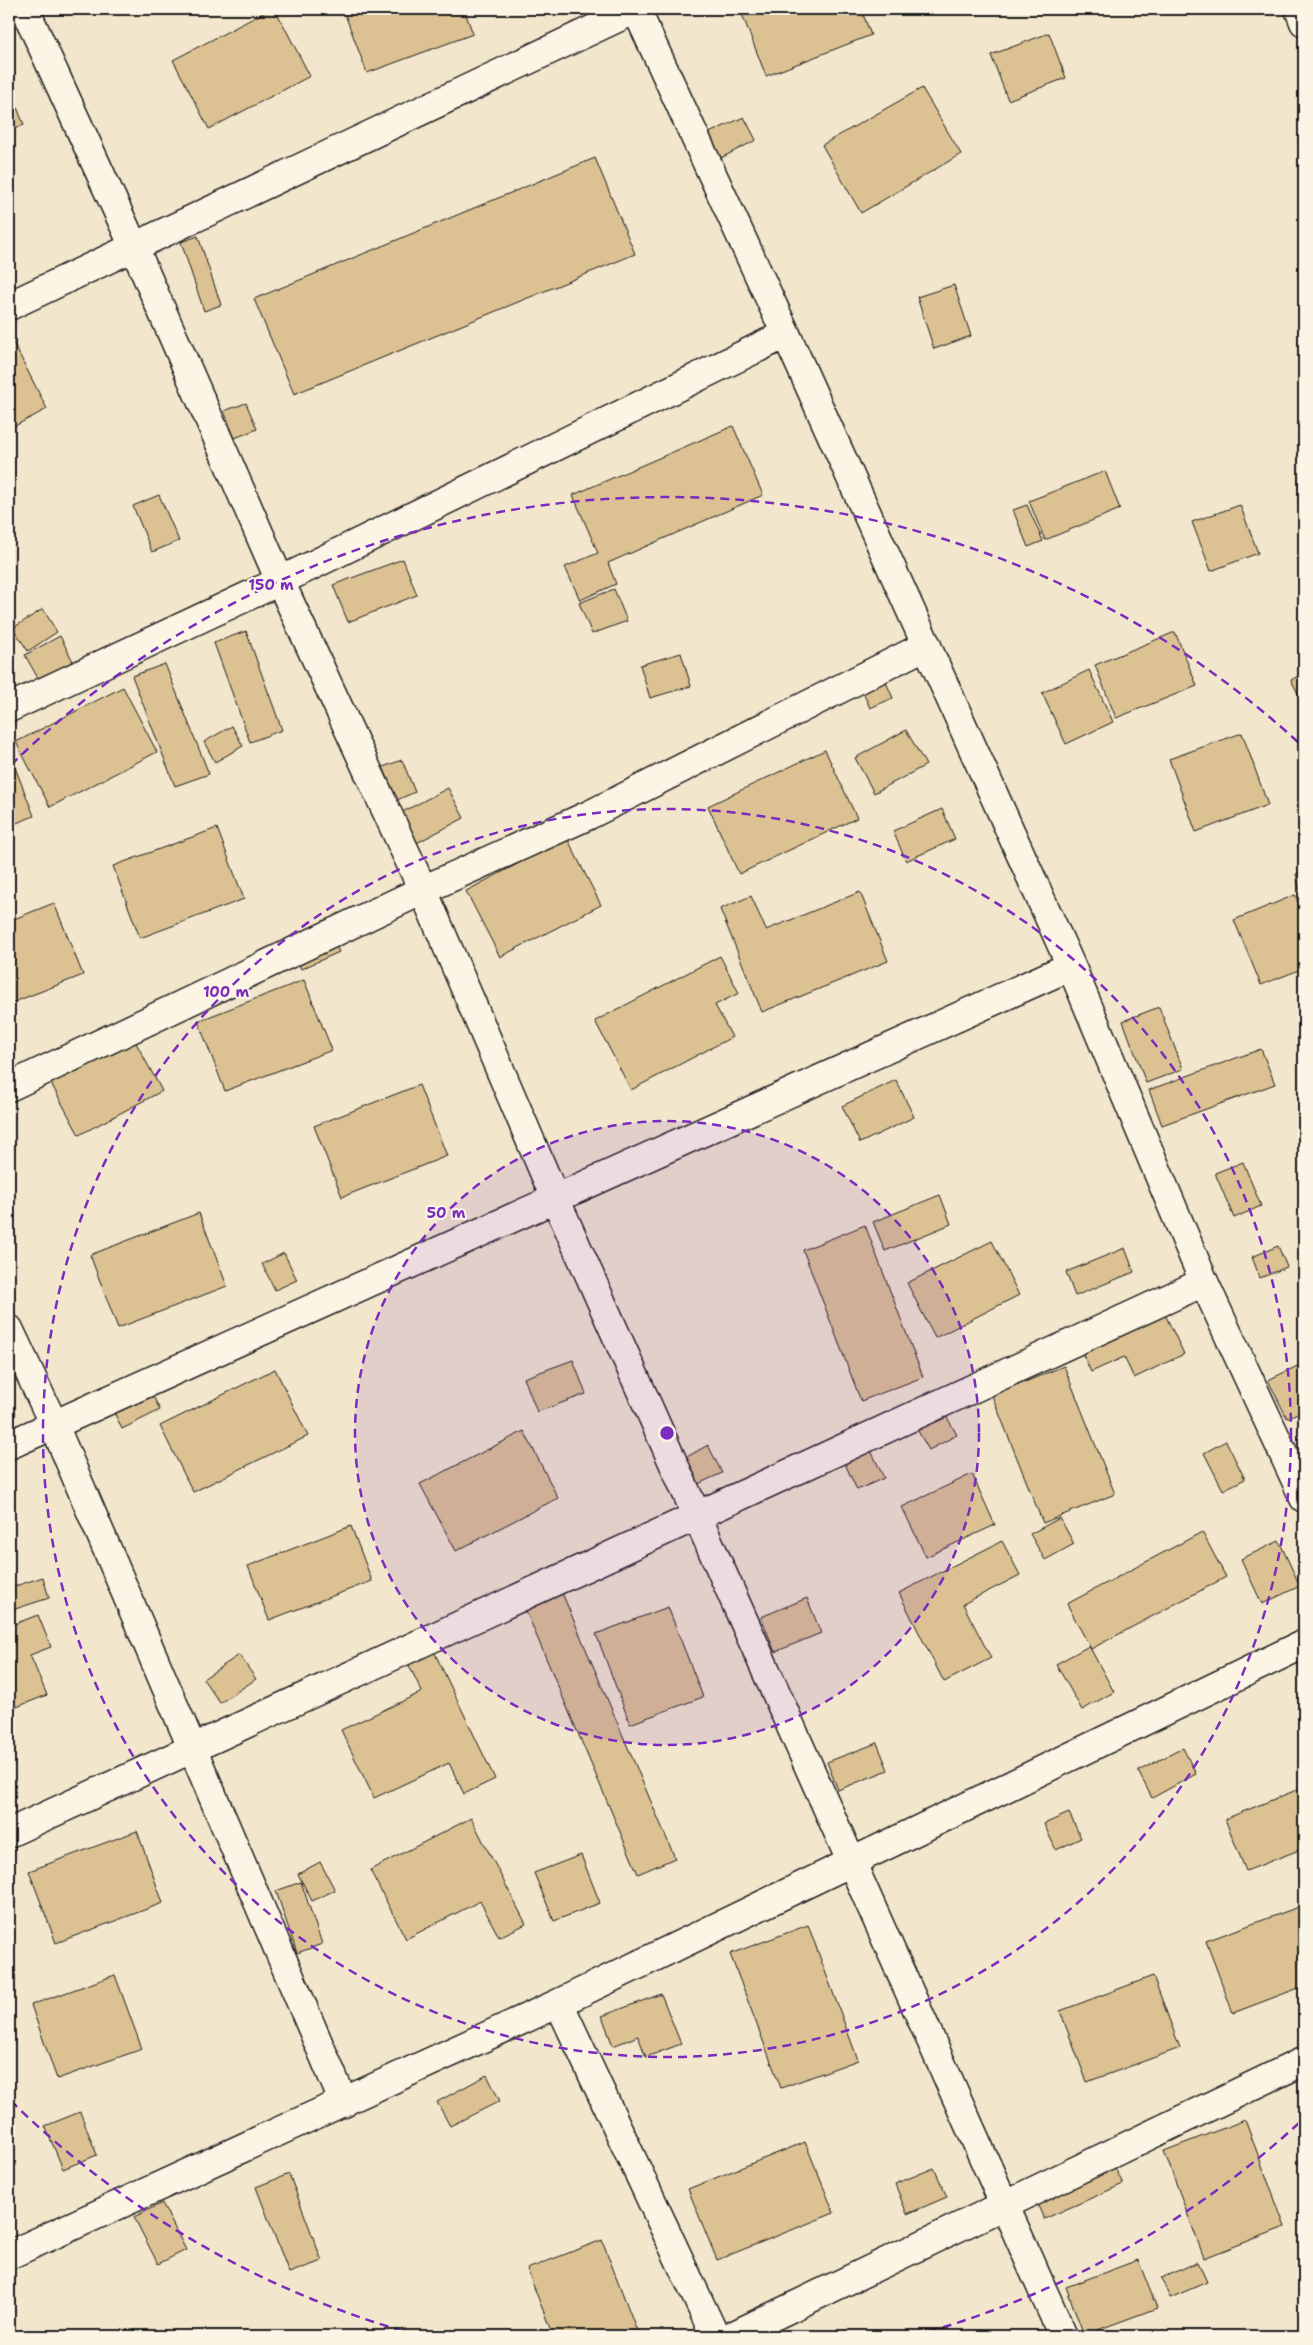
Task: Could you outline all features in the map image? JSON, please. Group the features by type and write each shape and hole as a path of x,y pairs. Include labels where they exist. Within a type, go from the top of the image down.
{"street":[{"path":"25,9 134,247 280,581 423,890 555,1198 1063,2336"},
{"path":"9,306 636,9 927,645 1071,966 1204,1282 1304,1498"},
{"path":"1299,9 1304,22"},
{"path":"9,708 280,581 786,334"},
{"path":"9,1086 423,890 589,815 927,645"},
{"path":"9,1446 1071,966"},
{"path":"9,1833 1204,1282"},
{"path":"9,1329 54,1425 344,2103"},
{"path":"9,2255 559,2004 1304,1644"},
{"path":"559,2004 715,2336"},
{"path":"732,2336 1003,2204 1304,2061"}],"building":[{"path":"271,9 275,9 310,76 209,129 173,60"},
{"path":"343,9 464,9 473,34 367,73"},
{"path":"740,9 861,9 871,35 766,76"},
{"path":"1049,33 1066,78 1008,100 991,55"},
{"path":"9,87 24,125 9,131"},
{"path":"922,88 961,154 861,213 822,145"},
{"path":"744,117 756,140 721,158 709,133"},
{"path":"595,158 635,254 294,394 254,299"},
{"path":"198,236 221,305 204,311 181,242"},
{"path":"954,285 971,336 934,349 917,297"},
{"path":"12,340 47,409 9,429 9,342"},
{"path":"246,403 257,429 235,438 224,411"},
{"path":"733,426 763,495 608,563 616,584 580,600 565,567 598,553 573,495"},
{"path":"1105,471 1120,509 1045,540 1029,501"},
{"path":"159,495 179,541 152,552 133,506"},
{"path":"1027,505 1043,541 1028,547 1013,510"},
{"path":"1240,505 1258,553 1211,571 1192,522"},
{"path":"403,559 417,595 348,622 333,585"},
{"path":"614,589 627,621 592,634 579,603"},
{"path":"43,609 57,632 28,651 13,628"},
{"path":"246,631 282,730 250,742 214,643"},
{"path":"1175,632 1197,686 1116,718 1095,665"},
{"path":"60,636 78,671 44,689 25,655"},
{"path":"681,653 691,686 650,698 640,665"},
{"path":"165,664 209,774 175,786 132,676"},
{"path":"1089,670 1113,722 1066,744 1042,693"},
{"path":"1304,673 1304,705 1291,680"},
{"path":"884,678 893,698 870,708 861,688"},
{"path":"123,687 157,752 50,807 16,742"},
{"path":"232,726 243,746 215,762 204,742"},
{"path":"906,730 926,765 874,793 855,758"},
{"path":"1242,733 1268,805 1196,832 1169,759"},
{"path":"825,750 857,818 739,874 708,806"},
{"path":"9,752 34,816 9,826"},
{"path":"402,760 415,792 397,800 383,767"},
{"path":"448,788 464,818 409,847 393,817"},
{"path":"942,809 955,839 906,861 893,831"},
{"path":"217,828 244,899 140,938 113,866"},
{"path":"567,838 601,905 500,957 466,891"},
{"path":"1304,872 1304,908 1296,874"},
{"path":"860,892 888,961 762,1012 720,909 751,896 766,930"},
{"path":"1295,895 1304,917 1304,968 1261,985 1234,920"},
{"path":"54,903 83,975 9,1004 9,921"},
{"path":"329,931 339,952 301,969 292,949"},
{"path":"720,956 739,993 715,1005 732,1037 631,1090 595,1021"},
{"path":"304,980 332,1050 225,1091 198,1021"},
{"path":"1159,1007 1183,1069 1146,1083 1123,1021"},
{"path":"128,1028 162,1091 79,1135 45,1072"},
{"path":"1261,1049 1275,1084 1162,1125 1149,1090"},
{"path":"896,1080 914,1117 860,1143 842,1106"},
{"path":"419,1085 447,1156 342,1197 314,1126"},
{"path":"1243,1162 1261,1206 1234,1218 1215,1173"},
{"path":"940,1195 951,1224 885,1251 873,1222"},
{"path":"199,1213 227,1286 118,1328 90,1255"},
{"path":"865,1225 923,1377 861,1401 803,1250"},
{"path":"992,1241 1019,1295 935,1338 907,1283"},
{"path":"1278,1246 1287,1267 1260,1278 1252,1257"},
{"path":"1125,1248 1134,1272 1075,1296 1066,1272"},
{"path":"284,1253 297,1280 275,1290 262,1264"},
{"path":"1158,1300 1184,1354 1134,1378 1124,1357 1091,1372 1075,1338"},
{"path":"1017,1359 1025,1382 1064,1366 1115,1494 1043,1523 983,1373"},
{"path":"573,1360 586,1394 537,1412 524,1378"},
{"path":"1304,1363 1304,1410 1287,1418 1268,1380"},
{"path":"275,1369 308,1436 193,1492 160,1426"},
{"path":"149,1388 160,1410 122,1429 111,1406"},
{"path":"943,1410 957,1435 929,1450 915,1426"},
{"path":"524,1431 558,1498 456,1551 420,1484"},
{"path":"866,1440 884,1478 857,1490 840,1453"},
{"path":"1226,1441 1245,1479 1223,1490 1204,1453"},
{"path":"708,1445 722,1473 698,1484 685,1458"},
{"path":"972,1474 995,1525 926,1557 902,1507"},
{"path":"1060,1518 1074,1544 1045,1560 1030,1534"},
{"path":"351,1526 372,1581 269,1620 248,1566"},
{"path":"1202,1532 1226,1577 1091,1649 1067,1604"},
{"path":"1002,1541 1020,1575 963,1604 991,1658 944,1682 899,1593"},
{"path":"1279,1541 1300,1586 1262,1604 1241,1559"},
{"path":"554,1574 675,1858 638,1874 517,1590"},
{"path":"43,1577 49,1598 9,1611 9,1588"},
{"path":"807,1598 821,1633 775,1652 761,1617"},
{"path":"668,1607 703,1697 630,1724 596,1634"},
{"path":"38,1615 51,1647 30,1655 47,1695 9,1710 9,1626"},
{"path":"428,1639 495,1779 464,1794 449,1763 374,1798 341,1730 422,1692 402,1651"},
{"path":"1089,1646 1114,1692 1082,1710 1056,1664"},
{"path":"239,1655 256,1679 220,1703 203,1679"},
{"path":"877,1743 888,1770 838,1790 827,1762"},
{"path":"1183,1748 1196,1774 1152,1798 1138,1771"},
{"path":"1304,1787 1304,1848 1246,1871 1225,1819"},
{"path":"1069,1813 1081,1838 1056,1850 1044,1824"},
{"path":"471,1818 526,1924 499,1937 480,1901 406,1939 370,1870"},
{"path":"137,1831 163,1903 56,1943 29,1871"},
{"path":"581,1855 600,1903 554,1921 534,1873"},
{"path":"320,1862 335,1890 312,1901 298,1874"},
{"path":"301,1882 322,1944 297,1953 276,1891"},
{"path":"1304,1905 1304,1986 1233,2013 1206,1941"},
{"path":"808,1925 858,2060 781,2088 730,1954"},
{"path":"115,1975 142,2049 57,2079 31,2005"},
{"path":"1153,1976 1180,2048 1087,2082 1060,2011"},
{"path":"661,1994 681,2044 646,2057 638,2036 613,2046 602,2016"},
{"path":"487,2075 500,2101 450,2126 437,2102"},
{"path":"1304,2100 1304,2114 1299,2101"},
{"path":"80,2112 97,2155 63,2169 45,2126"},
{"path":"1245,2120 1285,2227 1204,2258 1164,2151"},
{"path":"805,2142 834,2213 717,2260 688,2189"},
{"path":"1111,2160 1123,2184 1044,2219 1033,2195"},
{"path":"934,2168 947,2197 907,2214 895,2184"},
{"path":"289,2174 322,2261 289,2273 256,2187"},
{"path":"162,2203 186,2250 158,2264 134,2217"},
{"path":"602,2240 639,2336 553,2336 527,2269"},
{"path":"1138,2260 1157,2308 1084,2335 1066,2287"},
{"path":"1198,2262 1207,2282 1170,2298 1161,2278"},
{"path":"782,2332 784,2336 771,2336"}]}
